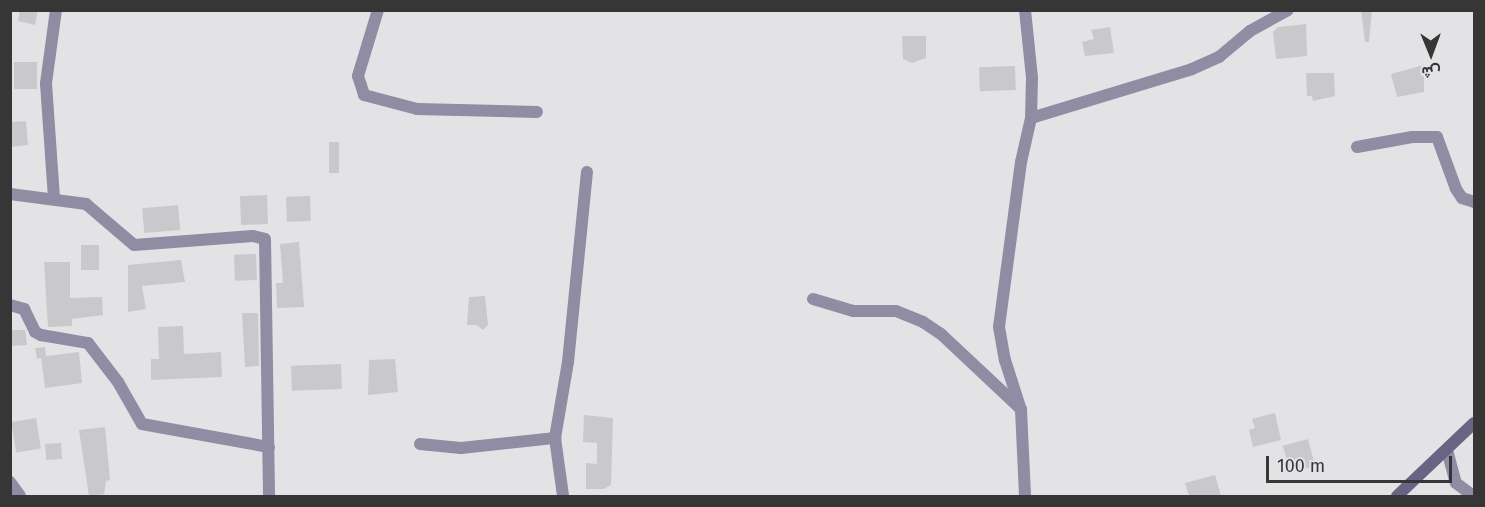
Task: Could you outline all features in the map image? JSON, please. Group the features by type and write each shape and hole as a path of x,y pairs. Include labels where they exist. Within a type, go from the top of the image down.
{"street":[{"path":"54,198 46,82 56,10"},
{"path":"378,10 358,76 364,95 417,109 537,112"},
{"path":"1025,10 1032,78 1031,118 1021,162 999,327 1005,360 1021,410 1025,496"},
{"path":"1031,118 1192,69 1219,57 1250,31 1288,10"},
{"path":"1357,147 1412,137 1437,137 1456,189 1462,198 1474,202"},
{"path":"563,496 555,438 569,351 587,172"},
{"path":"10,194 86,204 98,211 134,245 253,236 265,239 269,496"},
{"path":"813,299 853,311 896,311 922,322 941,334 1021,410"},
{"path":"10,305 24,309 35,332 41,335 88,343 118,382 142,424 269,447"},
{"path":"1397,496 1474,423"},
{"path":"420,444 461,448 555,438"},
{"path":"1447,450 1456,483 1473,496"},
{"path":"10,482 20,496"}],"building":[{"path":"20,10 38,10 35,25 18,21"},
{"path":"1361,10 1372,10 1369,42 1365,42"},
{"path":"1306,24 1307,56 1276,59 1273,32 1278,27"},
{"path":"1110,27 1114,53 1085,56 1082,42 1094,39 1091,30"},
{"path":"902,36 926,36 926,58 912,63 903,59"},
{"path":"14,62 37,62 37,89 14,89"},
{"path":"1424,65 1424,92 1397,97 1391,74"},
{"path":"1015,66 1016,90 980,91 979,67"},
{"path":"1306,73 1334,73 1335,96 1313,101 1312,96 1307,96"},
{"path":"26,121 28,145 10,147 10,122"},
{"path":"329,142 339,142 339,173 329,173"},
{"path":"267,195 268,224 241,225 240,196"},
{"path":"310,196 311,221 287,222 286,197"},
{"path":"178,205 180,230 144,233 142,208"},
{"path":"299,242 304,307 277,308 276,283 283,283 280,244"},
{"path":"81,245 99,245 99,270 81,270"},
{"path":"256,254 257,280 235,281 234,255"},
{"path":"181,260 185,282 142,286 146,309 128,312 128,265"},
{"path":"44,262 70,262 70,298 102,297 103,315 72,319 72,326 48,327"},
{"path":"485,296 488,325 483,330 477,325 467,325 469,297"},
{"path":"242,313 258,313 259,366 245,367"},
{"path":"183,326 184,354 221,352 222,377 151,380 151,359 159,359 158,327"},
{"path":"10,330 25,330 27,345 10,346"},
{"path":"45,347 46,356 79,352 82,383 45,388 41,358 37,359 35,348"},
{"path":"395,359 398,392 368,395 369,360"},
{"path":"341,364 342,389 292,391 291,366"},
{"path":"1275,413 1281,440 1253,447 1249,430 1255,428 1252,419"},
{"path":"584,415 613,418 611,485 604,489 586,489 586,463 597,464 597,443 583,442"},
{"path":"36,418 41,449 16,453 11,422"},
{"path":"105,427 110,480 106,481 104,494 89,496 79,430"},
{"path":"1308,439 1315,466 1290,473 1283,446"},
{"path":"61,443 62,459 46,460 45,444"},
{"path":"1215,475 1221,496 1189,496 1185,483"}]}
